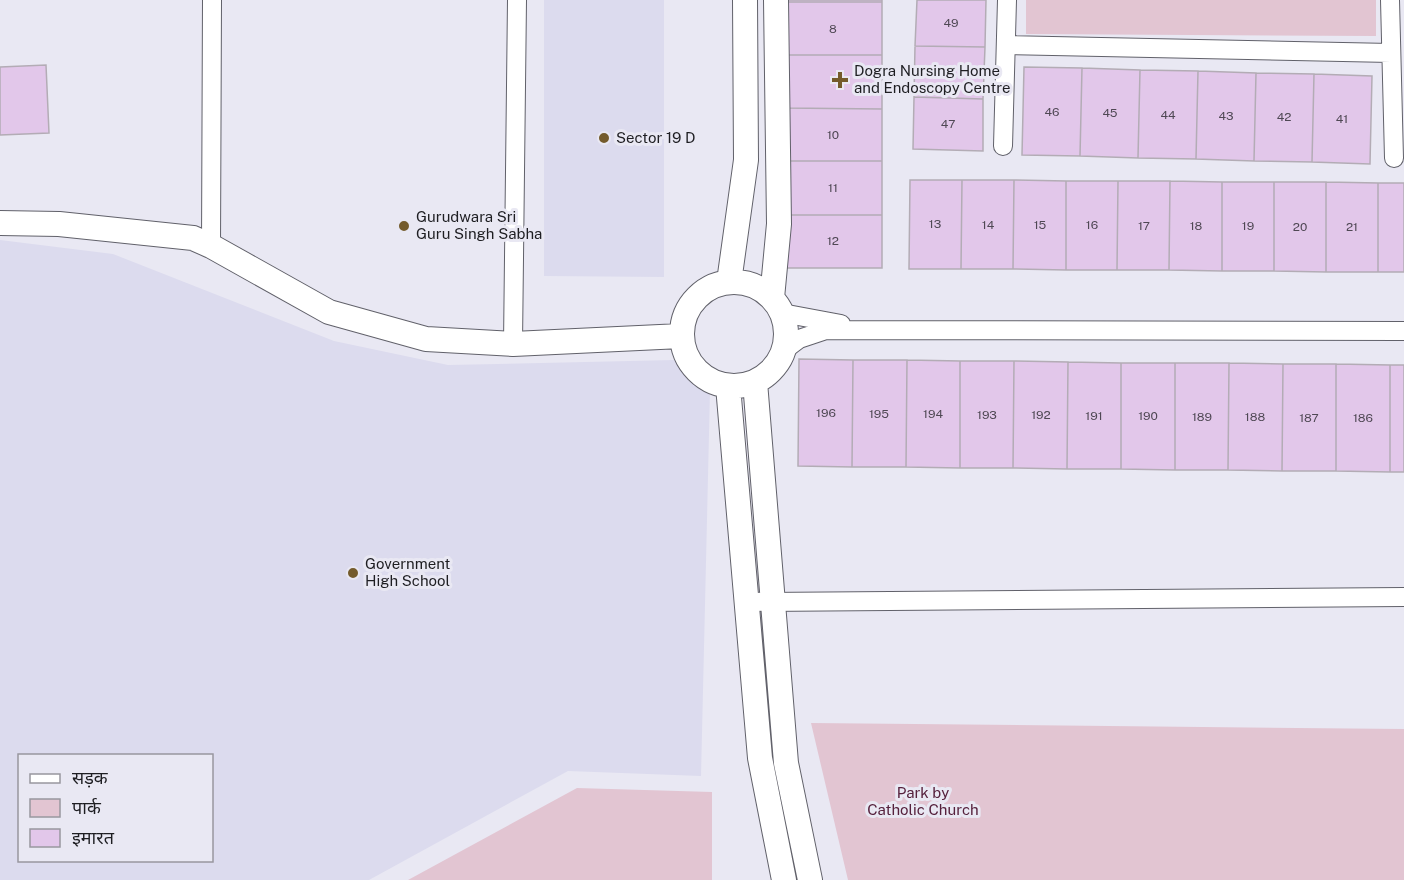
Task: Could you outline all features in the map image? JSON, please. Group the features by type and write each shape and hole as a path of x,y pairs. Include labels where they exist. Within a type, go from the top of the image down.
{"street":[{"path":"211,246 212,0"},
{"path":"513,344 517,0"},
{"path":"729,282 746,160 745,0"},
{"path":"776,0 776,158 779,225 777,306 786,330 783,351 772,370 755,382 728,386 710,381 695,369 685,354 681,336 685,315 696,297 714,286 729,282 758,288 777,306 870,330"},
{"path":"1003,146 1008,0"},
{"path":"1390,0 1394,158"},
{"path":"1006,45 1391,53"},
{"path":"746,160 776,158"},
{"path":"0,223 59,224 193,238 329,312 426,339 513,344 681,336"},
{"path":"783,351 800,339 826,330 1404,331"},
{"path":"755,382 786,763 810,880"},
{"path":"728,386 760,758 784,880"},
{"path":"746,602 1404,597"}],"shaded area":[{"name":"Sector 19 D","path":"544,0 664,0 664,277 544,276"},
{"name":"Government High School","path":"0,240 113,254 334,341 448,365 674,360 710,391 701,776 568,771 369,880 0,880"}],"green space":[{"path":"1026,0 1376,0 1376,36 1026,34"},
{"name":"Park by Catholic Church","path":"811,723 1404,729 1404,880 848,880"},
{"path":"577,788 712,792 712,880 408,880"}],"building":[{"path":"784,0 882,0 882,2 784,2"},
{"path":"917,0 986,0 985,47 915,46"},
{"path":"784,2 882,2 882,55 784,55"},
{"path":"915,46 985,47 983,99 914,97"},
{"path":"784,55 882,55 882,109 784,108"},
{"path":"46,65 49,133 0,135 0,67"},
{"path":"1024,67 1082,68 1080,156 1022,155"},
{"path":"1082,68 1140,70 1138,158 1080,156"},
{"path":"1140,70 1198,71 1196,159 1138,158"},
{"path":"1198,71 1256,73 1254,161 1196,159"},
{"path":"1256,73 1314,74 1312,162 1254,161"},
{"path":"1314,74 1372,76 1370,164 1312,162"},
{"path":"914,97 983,99 983,151 913,149"},
{"path":"784,108 882,109 882,161 785,161"},
{"path":"785,161 882,161 882,215 785,215"},
{"path":"910,180 962,180 961,269 909,269"},
{"path":"962,180 1014,180 1013,269 961,269"},
{"path":"1014,180 1066,181 1066,270 1013,269"},
{"path":"1066,181 1118,181 1117,270 1066,270"},
{"path":"1118,181 1170,181 1169,270 1117,270"},
{"path":"1170,181 1222,182 1222,271 1169,270"},
{"path":"1222,182 1274,182 1274,271 1222,271"},
{"path":"1274,182 1326,182 1326,272 1274,271"},
{"path":"1326,182 1378,183 1378,272 1326,272"},
{"path":"1378,183 1404,183 1404,272 1378,272"},
{"path":"785,215 882,215 882,268 784,268"},
{"path":"799,359 853,360 852,467 798,466"},
{"path":"853,360 907,360 906,467 852,467"},
{"path":"907,360 960,361 960,468 906,467"},
{"path":"960,361 1014,361 1013,468 960,468"},
{"path":"1014,361 1068,362 1067,469 1013,468"},
{"path":"1068,362 1121,363 1121,469 1067,469"},
{"path":"1121,363 1175,363 1175,470 1121,469"},
{"path":"1175,363 1229,363 1228,470 1175,470"},
{"path":"1229,363 1283,364 1282,471 1228,470"},
{"path":"1283,364 1336,364 1336,471 1282,471"},
{"path":"1336,364 1390,365 1390,472 1336,471"},
{"path":"1390,365 1404,365 1404,472 1390,472"}],"place":[{"name":"Dogra Nursing Home and Endoscopy Centre","path":"840,80"},
{"name":"Sector 19 D","path":"604,138"},
{"name":"Gurudwara Sri Guru Singh Sabha","path":"404,226"},
{"name":"Government High School","path":"353,573"}]}
